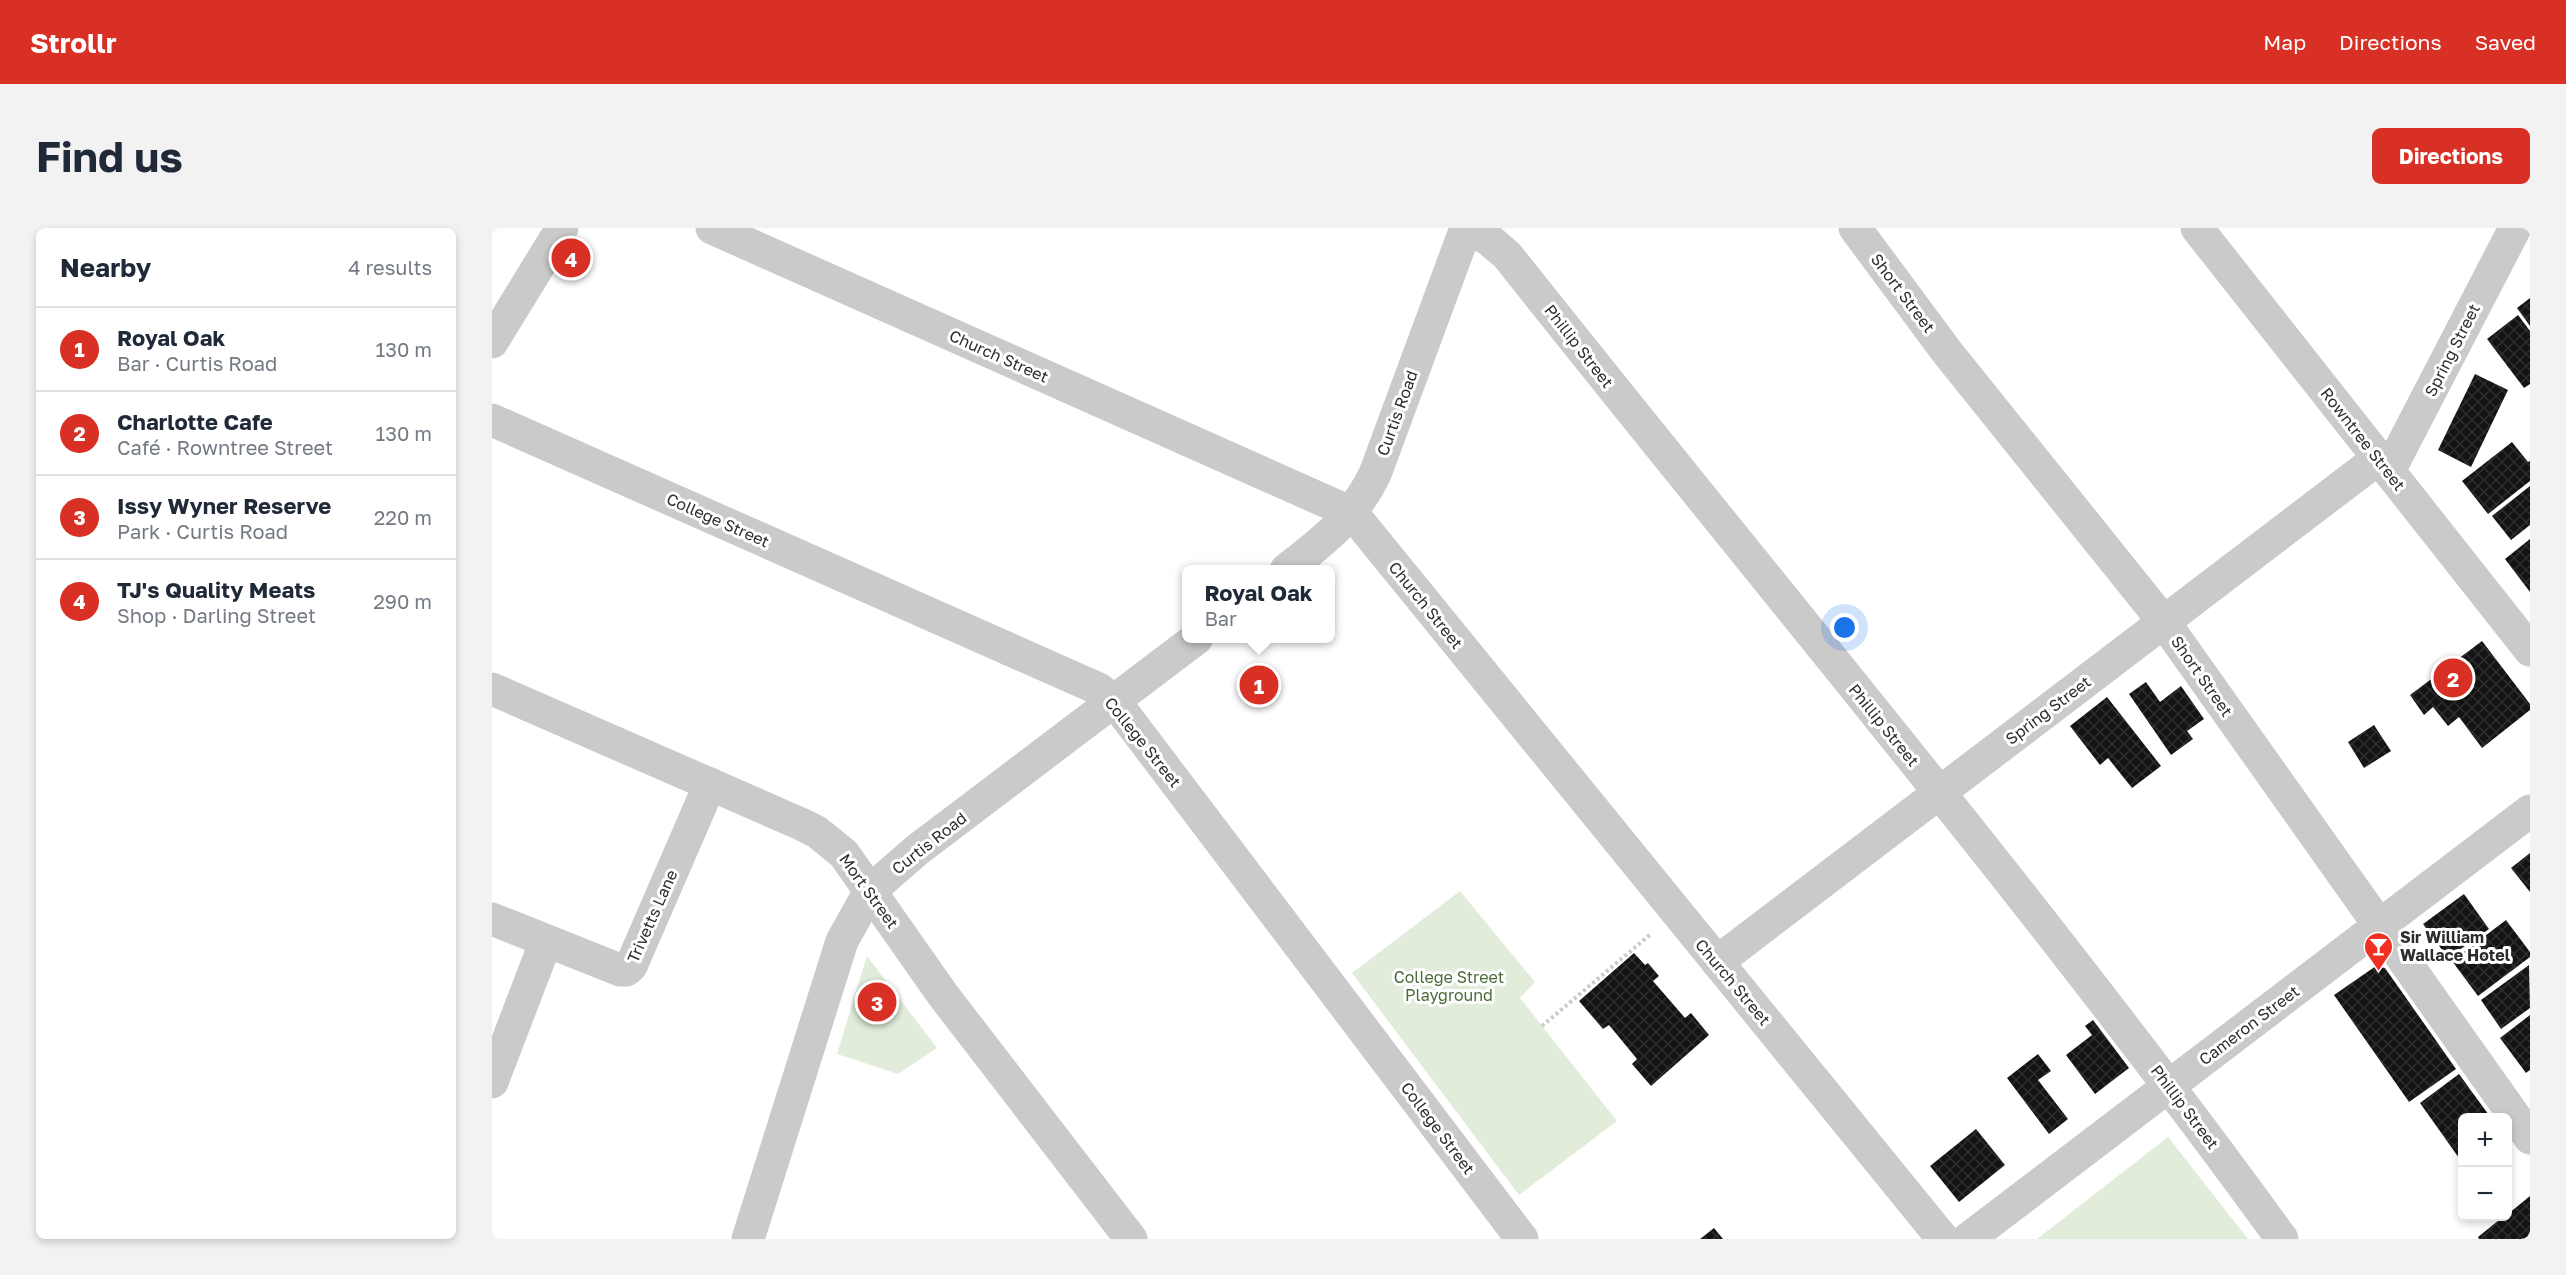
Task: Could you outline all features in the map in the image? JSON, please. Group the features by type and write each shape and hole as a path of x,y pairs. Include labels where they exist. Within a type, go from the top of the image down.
{"street":[{"path":"492,342 562,228"},
{"name":"Church Street","path":"712,228 1352,513 1676,914 1943,1239"},
{"name":"Curtis Road","path":"1292,565 1352,513 1375,474 1467,228"},
{"name":"Phillip Street","path":"1467,228 1488,238 1507,255 1688,483 1940,792 2135,1044 2170,1085 2282,1239"},
{"name":"Short Street","path":"1855,228 1947,352 2164,622 2530,1138"},
{"name":"Rowntree Street","path":"2197,228 2530,650"},
{"name":"Spring Street","path":"1717,962 2164,622 2384,465 2515,228"},
{"name":"College Street","path":"492,420 1099,689 1115,702 1522,1239"},
{"name":"Curtis Road","path":"755,1236 842,941 870,891 917,850 1192,643"},
{"name":"Mort Street","path":"494,696 710,784 817,832 844,854 943,995 1131,1239"},
{"name":"Trivetts Lane","path":"492,919 620,970 626,970 631,966 710,784"},
{"name":"Cameron Street","path":"1968,1239 2530,811"},
{"path":"492,1082 546,941"}],"path":[{"path":"1542,1026 1676,914"}],"green space":[{"name":"College Street Playground","path":"1460,891 1535,982 1520,998 1617,1121 1519,1195 1352,973"},
{"path":"867,956 937,1048 898,1074 837,1054"},
{"path":"2168,1137 2248,1239 2037,1239"}],"building":[{"path":"2530,298 2530,326 2517,308"},
{"path":"2518,315 2530,331 2530,384 2524,388 2487,339"},
{"path":"2475,374 2508,390 2471,467 2438,450"},
{"path":"2512,442 2528,462 2530,461 2530,481 2488,514 2462,481"},
{"path":"2530,486 2530,525 2511,540 2492,516"},
{"path":"2530,539 2530,592 2505,559"},
{"path":"2482,641 2530,704 2530,710 2482,748 2459,717 2448,726 2433,707 2424,715 2410,695"},
{"path":"2146,682 2160,702 2181,686 2204,719 2187,731 2193,739 2171,755 2129,694"},
{"path":"2107,697 2161,766 2132,788 2108,758 2100,765 2070,726"},
{"path":"2374,725 2391,751 2364,768 2348,742"},
{"path":"2530,853 2530,892 2511,868"},
{"path":"2464,894 2489,929 2448,958 2423,924"},
{"path":"2506,920 2530,952 2530,957 2478,996 2452,961"},
{"path":"1634,953 1645,965 1648,963 1659,976 1653,981 1685,1018 1691,1013 1709,1035 1651,1086 1632,1064 1637,1059 1609,1025 1603,1029 1579,1001"},
{"path":"2529,965 2530,1008 2501,1029 2481,1000"},
{"path":"2376,966 2385,968 2456,1069 2409,1102 2334,995"},
{"path":"2530,1015 2530,1070 2526,1073 2500,1038"},
{"path":"2093,1020 2129,1068 2095,1094 2066,1055 2092,1035 2085,1026"},
{"path":"2038,1054 2051,1071 2038,1080 2068,1119 2049,1134 2007,1078"},
{"path":"2459,1074 2487,1113 2458,1113 2458,1157 2420,1103"},
{"path":"1976,1129 2005,1165 1959,1202 1930,1166"},
{"path":"2530,1196 2530,1239 2479,1239 2478,1237 2498,1221 2512,1221 2512,1211"},
{"path":"1714,1228 1723,1239 1700,1239"}],"place":[{"name":"TJ's Quality Meats","path":"571,258"},
{"name":"Charlotte Cafe","path":"2453,678"},
{"name":"Royal Oak","path":"1259,685"},
{"name":"Sir William Wallace Hotel","path":"2379,972"},
{"name":"Issy Wyner Reserve","path":"877,1002"}]}
